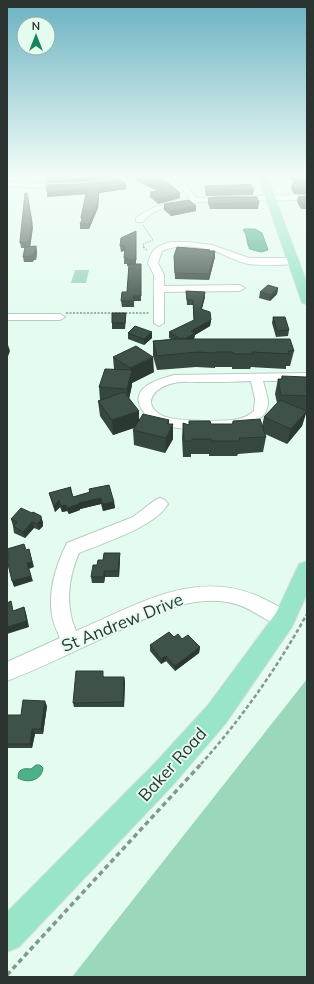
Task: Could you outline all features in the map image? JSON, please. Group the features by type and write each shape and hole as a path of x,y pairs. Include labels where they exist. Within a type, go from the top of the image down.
{"main road":[{"path":"278,222 306,297"},
{"name":"Baker Road","path":"7,935 163,775 217,714 284,620 307,570"}],"street":[{"path":"159,323 159,275 153,263 156,253 155,249 177,245 201,246 219,249 241,259 250,261 293,262"},
{"path":"159,289 240,288"},
{"path":"7,317 60,317"},
{"path":"256,378 262,407 259,413 246,422 235,424 172,424 152,415 146,407 144,400 147,393 154,386 163,381 174,379 307,377"},
{"path":"286,378 296,382 307,382"},
{"path":"71,642 61,616 60,602 67,560 73,548 139,521 160,504"},
{"name":"St Andrew Drive","path":"7,672 71,642 176,597 198,593 236,595 251,600 284,620"}],"path":[{"path":"140,222 153,240 143,244 142,247 155,249"},
{"path":"74,312 151,313"}],"shaded area":[{"path":"255,229 262,233 268,250 261,252 250,249 246,234 243,230"},
{"path":"75,270 89,270 86,283 71,283"},
{"path":"307,679 307,977 72,977"},
{"path":"36,765 40,765 43,768 42,772 37,778 26,781 18,778 20,771 31,769"}],"building":[{"path":"22,222 32,222 29,242 20,243"},
{"path":"81,222 90,222 89,224 80,224"},
{"path":"136,231 136,260 127,260 127,258 124,258 124,246 120,246 121,238"},
{"path":"36,246 35,254 32,256 23,257 25,247"},
{"path":"177,247 215,251 209,274 175,273 174,256"},
{"path":"129,264 141,264 141,296 134,296 134,301 121,301 122,292 127,292"},
{"path":"268,285 278,288 271,295 260,292"},
{"path":"186,291 205,292 201,309 210,312 211,320 191,331 195,333 185,339 181,339 169,332 194,320 193,300 187,300"},
{"path":"112,313 126,313 125,323 112,323"},
{"path":"273,317 285,317 289,330 277,331"},
{"path":"135,326 152,332 144,339 128,333"},
{"path":"179,339 290,339 294,351 288,351 289,354 197,352 157,356 153,341"},
{"path":"136,346 153,357 130,368 113,357"},
{"path":"105,369 132,370 127,389 99,387"},
{"path":"282,376 306,377 307,396 281,395 278,379 282,379"},
{"path":"124,392 139,411 112,420 98,401"},
{"path":"280,400 307,411 291,429 264,417"},
{"path":"143,414 169,420 167,424 173,424 166,438 133,430"},
{"path":"260,419 266,437 239,438 240,441 211,441 211,439 192,439 192,441 184,441 183,423 189,425 189,421 210,421 211,424 233,424 233,421"},
{"path":"109,485 114,502 102,504 101,498 79,503 67,508 66,505 61,506 59,500 54,506 49,493 71,487 73,497 90,492 89,489"},
{"path":"21,508 41,516 41,520 37,524 32,522 23,532 13,526 17,522 11,519"},
{"path":"24,544 26,550 29,549 32,562 27,563 31,576 12,581 7,560 7,558 9,558 7,549"},
{"path":"104,553 120,553 118,571 104,571 104,577 91,577 93,565 97,565 98,560 103,560"},
{"path":"11,601 13,611 24,607 27,621 7,627 7,603"},
{"path":"169,632 174,637 178,634 182,639 188,635 200,647 175,666 166,656 161,659 150,645"},
{"path":"76,671 103,671 103,677 124,677 123,702 73,703"},
{"path":"23,700 45,701 41,729 32,729 30,744 7,744 7,715 21,715"}]}
